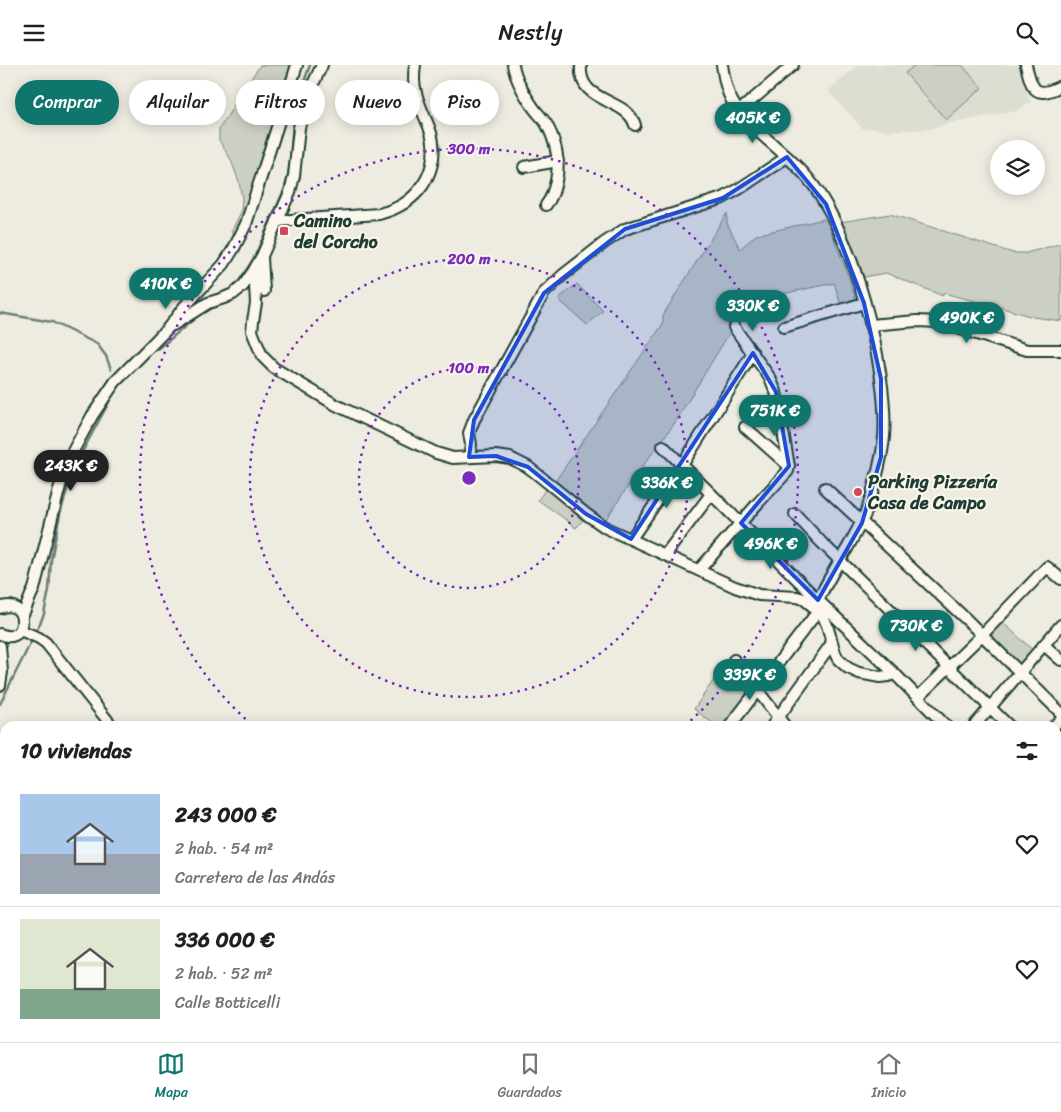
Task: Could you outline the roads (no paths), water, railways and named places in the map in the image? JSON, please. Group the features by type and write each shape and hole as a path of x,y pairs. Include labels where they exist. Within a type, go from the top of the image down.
{"street":[{"path":"0,634 7,637 15,635 20,630 22,616 34,589 60,486 73,451 92,416 115,382 168,328 184,307 224,264 241,236 296,65"},
{"path":"184,307 224,299 233,294 250,279 290,191 294,176 299,128 306,99 322,65"},
{"path":"277,221 379,214 392,211 405,204 415,195 424,183 434,159 434,143 418,103 415,89 415,65"},
{"path":"513,65 520,88 546,124 552,136 558,161 554,190 546,205"},
{"path":"581,65 582,79 589,90 600,98 623,109 633,119 634,125"},
{"path":"722,65 728,93 738,112 807,177 826,204 842,239 855,272 870,325 881,379 884,436 873,490 862,523 840,560 818,605 734,721"},
{"path":"738,112 793,65"},
{"path":"1026,65 1033,87 1039,92 1048,92 1061,86"},
{"path":"469,457 472,445 469,433 474,420 544,293 563,275 625,229 723,198 787,157"},
{"path":"524,167 558,161"},
{"path":"262,256 260,293 256,303 252,331 262,356 274,368 336,405 436,453 453,457 496,456 510,458 528,467 606,528 735,587 759,595 798,597 818,605 838,659 848,668 859,673 880,677 894,674"},
{"path":"250,279 252,290 260,293"},
{"path":"196,294 206,303"},
{"path":"168,328 206,303"},
{"path":"784,327 864,303"},
{"path":"870,325 917,321 939,322 1028,350 1061,350"},
{"path":"699,570 788,471 789,466 776,392 770,378 734,327"},
{"path":"631,539 682,465 753,353"},
{"path":"745,427 789,466"},
{"path":"663,445 741,523 818,605 894,674 941,721"},
{"path":"825,488 966,619 1061,713"},
{"path":"665,555 711,494"},
{"path":"795,514 1004,721"},
{"path":"918,697 982,635 1047,567 1061,579"},
{"path":"0,608 13,607 29,598"},
{"path":"13,607 22,616"},
{"path":"978,721 1061,625"},
{"path":"20,630 46,643 108,721"},
{"path":"0,685 2,672 0,647 11,636"},
{"path":"775,721 832,643"},
{"path":"1044,645 1061,661"},
{"path":"734,660 782,721"}],"waterway":[{"path":"228,292 240,280 254,258 285,188 290,160 294,110 310,65"},
{"path":"157,350 205,310"},
{"path":"0,313 52,322 97,344 106,356 111,369"},
{"path":"37,630 44,614 49,590 51,560 60,514 72,474 109,402"},
{"path":"0,704 32,640"}],"place":[{"name":"Camino del Corcho","path":"284,231"},
{"name":"Parking Pizzería Casa de Campo","path":"858,492"}]}
